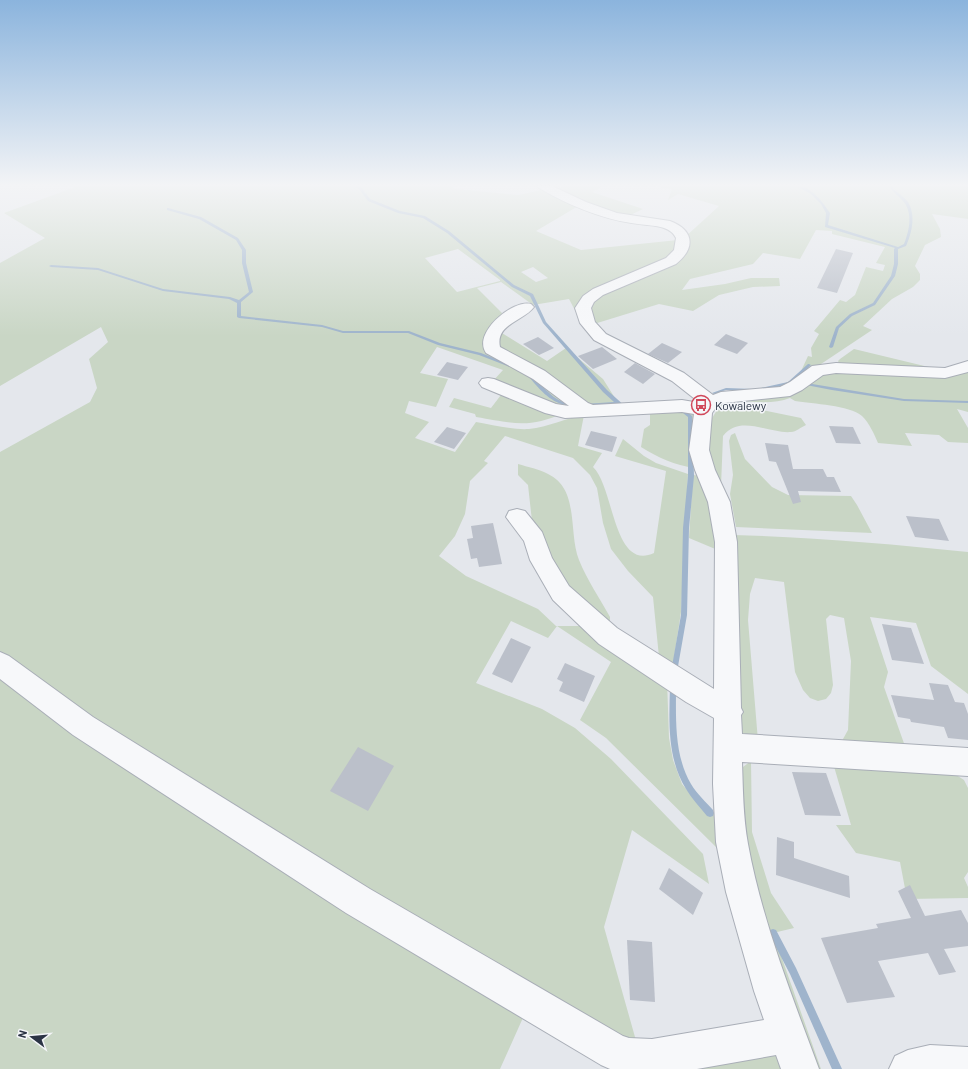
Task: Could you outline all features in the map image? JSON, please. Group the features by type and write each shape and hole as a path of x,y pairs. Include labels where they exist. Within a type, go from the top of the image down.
{"street":[{"path":"681,236 683,239 682,252 671,261 598,292 588,300 583,308 588,323 600,337 678,377 711,403"},
{"path":"526,307 502,323 496,330 491,341 492,350 538,375 562,394 590,411"},
{"path":"488,383 551,409 565,412 682,406 784,392 796,386 818,370 827,369 945,373 956,371 968,366"},
{"path":"711,403 700,424 699,450 705,470 720,502 726,542 729,811 732,842 739,876 772,991 800,1069"},
{"path":"518,518 534,538 541,560 561,593 608,636 688,689 729,712"},
{"path":"0,664 84,726 358,901 614,1052 629,1057 652,1058 788,1035"},
{"path":"729,747 968,762"},
{"path":"908,1069 930,1064 968,1066"}],"green space":[{"path":"42,236 548,236 581,250 678,240 679,245 671,258 596,291 579,318 569,299 533,305 501,282 477,288 505,316 489,337 509,363 572,404 571,410 493,381 503,370 437,347 420,373 448,379 436,407 409,401 405,413 429,422 415,438 455,452 476,422 509,428 529,429 584,415 578,446 602,453 593,467 600,477 606,491 622,539 630,550 640,556 654,553 666,471 615,456 623,439 644,456 656,463 688,474 681,612 672,671 659,657 653,597 628,571 611,549 603,523 597,488 590,475 573,458 505,436 484,461 488,463 470,481 465,514 455,536 439,556 466,576 538,609 557,626 548,638 511,621 476,683 542,709 575,728 611,759 703,854 709,884 632,830 604,927 644,1069 609,1069 526,1011 500,1069 0,1069 0,452 90,402 97,388 89,359 108,342 101,327 0,386 0,263 45,238","holes":["458,249 500,280 457,292 425,258","533,267 548,278 536,282 521,272"]},
{"path":"686,236 813,236 800,259 763,253 753,264 690,279 682,290 725,284 751,278 779,278 780,286 753,287 719,295 693,311 659,304 594,324 588,314 594,299 669,264"},
{"path":"840,236 941,236 925,245 915,266 920,274 920,280 913,287 892,299 863,326 872,330 797,380 808,356 812,357 811,348 819,334 814,331 840,300 846,302 855,295 866,267 883,271 885,265 876,263 885,247"},
{"path":"497,330 547,361 566,348 603,379 620,406 591,406 498,352"},
{"path":"854,349 941,370 839,363 838,361 840,359"},
{"path":"968,369 968,412 957,409 968,428 968,443 948,442 939,435 905,433 912,446 878,443 872,429 865,419 849,409 795,401 790,398 776,402 753,402 730,399 765,396 818,373"},
{"path":"504,391 564,413 530,423 511,423 476,417 475,414 449,407 454,398 491,408"},
{"path":"722,402 801,418 806,425 791,432 782,432 755,426 738,426 730,430 723,436 721,486 707,453 709,423"},
{"path":"676,409 694,413 696,418 695,468 680,465 667,460 641,447 644,429 650,425 650,413"},
{"path":"735,433 745,459 772,487 788,495 851,496 872,533 736,527 730,494 733,475 729,441 731,435"},
{"path":"518,464 537,469 548,474 558,481 565,490 569,501 579,560 610,617 610,628 563,582 532,521 528,485 518,475"},
{"path":"693,475 702,476 720,551 689,538"},
{"path":"733,535 851,541 968,552 968,694 931,666 916,623 870,617 888,672 884,687 906,749 838,748 848,730 851,661 844,618 830,615 826,619 833,685 831,693 826,699 818,701 810,698 803,690 795,672 784,582 755,578 750,594 748,620 758,741 742,741"},
{"path":"557,626 592,626 667,680 669,738 673,760 682,784 702,808 717,815 718,849 606,738 580,720 611,662"},
{"path":"751,761 752,832 771,893 794,928 773,933 821,1069 811,1069 751,880 739,770"},
{"path":"833,763 947,769 964,780 968,788 968,872 964,878 968,887 968,898 907,899 900,862 856,853 836,825 851,825"},
{"path":"776,1055 781,1069 699,1069"}],"building":[{"path":"836,249 853,253 837,293 817,288"},
{"path":"726,334 748,343 737,354 714,345"},
{"path":"538,337 554,348 539,355 523,344"},
{"path":"662,343 682,352 668,363 648,354"},
{"path":"602,347 617,359 593,369 578,356"},
{"path":"447,362 468,367 458,380 437,375"},
{"path":"635,363 655,374 643,384 624,372"},
{"path":"829,426 853,427 861,444 836,443"},
{"path":"447,427 466,433 454,449 434,442"},
{"path":"591,431 617,437 612,452 585,445"},
{"path":"765,443 788,445 793,469 823,469 827,477 834,477 841,492 798,491 801,502 793,504 776,462 769,461"},
{"path":"906,516 939,519 949,541 915,537"},
{"path":"493,523 502,564 479,567 477,558 471,559 467,539 473,538 471,526"},
{"path":"882,624 911,628 924,664 892,660"},
{"path":"511,638 531,647 512,683 492,674"},
{"path":"565,663 595,676 584,702 559,691 563,682 557,679"},
{"path":"929,683 948,685 955,702 964,703 968,714 968,740 948,738 944,727 911,722 910,719 898,717 891,695 934,700"},
{"path":"358,747 394,766 368,811 330,791"},
{"path":"792,772 826,773 841,816 805,815"},
{"path":"777,837 794,842 794,858 849,876 850,898 776,875"},
{"path":"669,868 703,893 693,915 659,889"},
{"path":"910,885 925,916 961,910 968,923 968,946 944,949 956,972 939,975 928,953 878,961 895,997 847,1003 821,938 878,928 876,924 911,918 898,891"},
{"path":"627,940 652,942 655,1002 630,1000"}],"waterway":[{"path":"232,236 237,239 244,250 244,263 251,292 239,302"},
{"path":"453,236 513,286 532,295 544,322 605,391 624,408"},
{"path":"859,236 899,248"},
{"path":"899,248 905,245 908,236"},
{"path":"831,347 837,328 851,315 874,304 893,276 896,264 896,249 899,248"},
{"path":"51,266 98,269 163,290 230,298 239,302"},
{"path":"239,302 239,317 322,326 343,332 409,332 439,344 480,354 512,366"},
{"path":"763,389 789,383 809,365"},
{"path":"530,375 555,400 568,405 576,405"},
{"path":"808,384 904,400 968,402"},
{"path":"714,393 726,389 754,390"},
{"path":"584,405 618,403"},
{"path":"674,672 684,615 686,528 691,476 690,416 684,412 677,411"},
{"path":"673,687 673,725 675,750 678,763 688,786 710,813"},
{"path":"773,933 793,971 837,1069"}],"place":[{"name":"Kowalewy","path":"701,405"}]}
